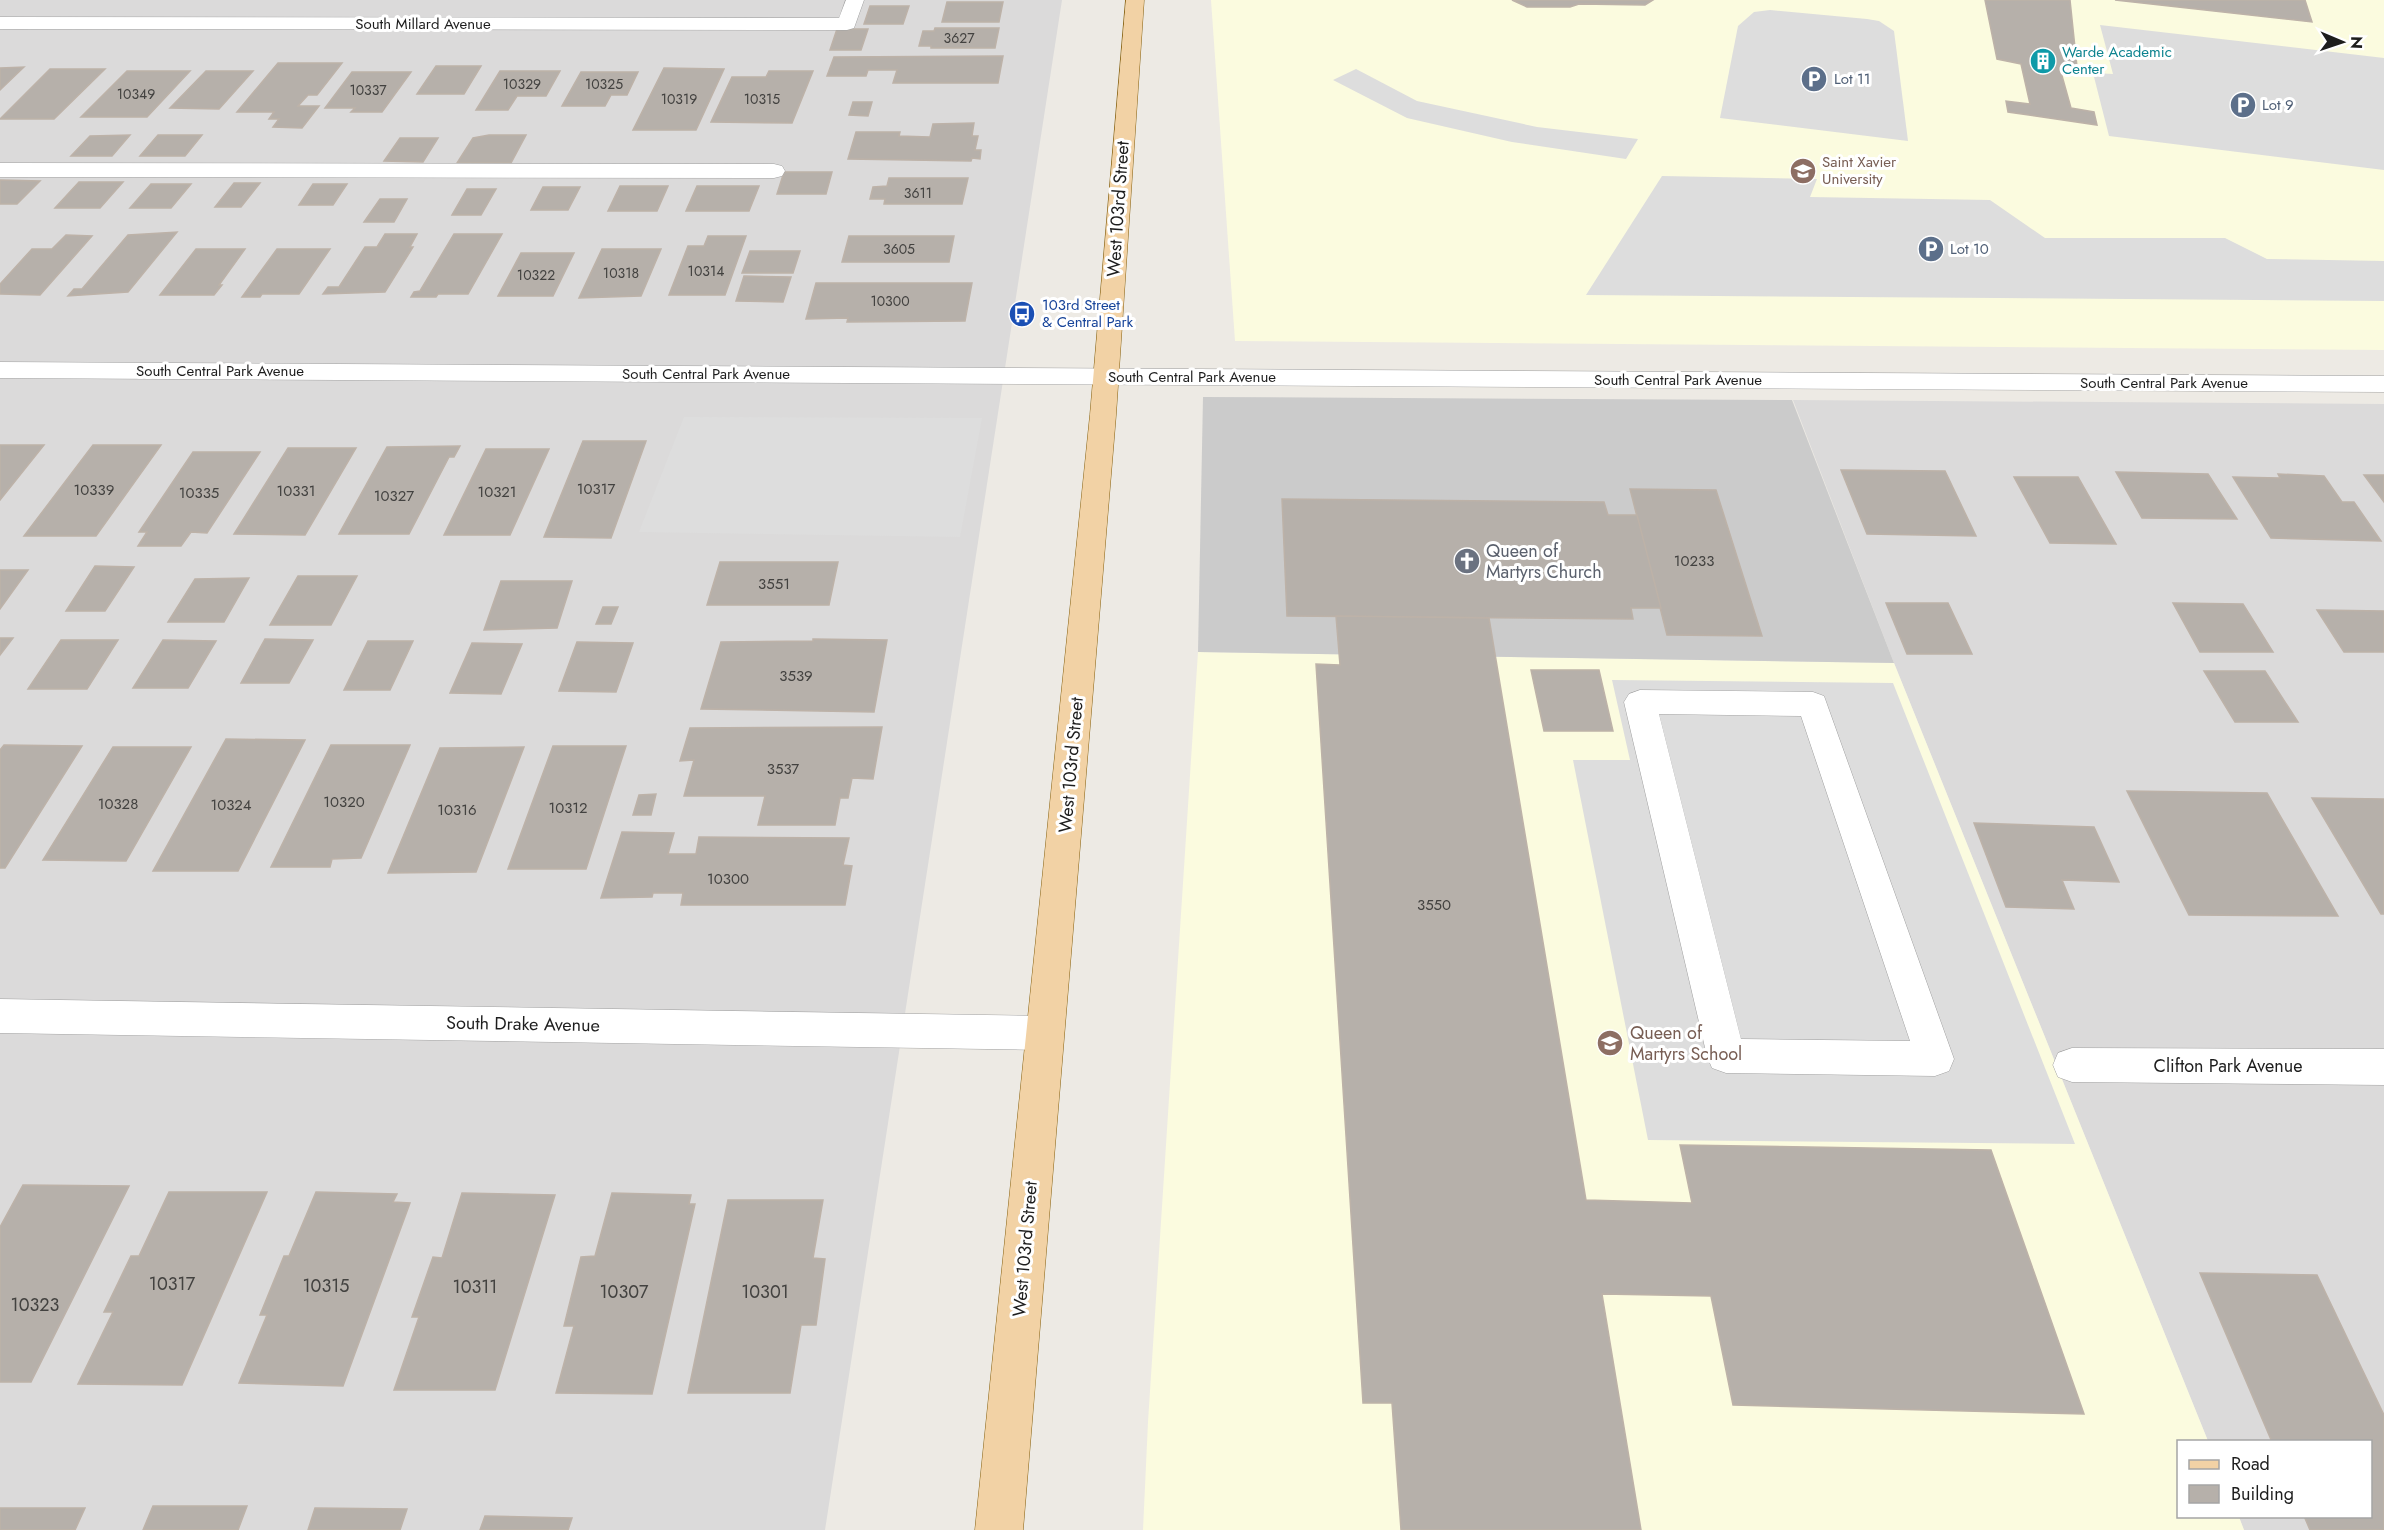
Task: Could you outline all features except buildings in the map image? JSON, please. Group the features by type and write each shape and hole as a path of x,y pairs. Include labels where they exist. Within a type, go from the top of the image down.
{"main road":[{"name":"West 103rd Street","path":"999,1530 1106,376 1135,0"}],"street":[{"name":"South Millard Avenue","path":"0,22 847,24 855,0"},
{"path":"0,170 774,171"},
{"name":"South Central Park Avenue","path":"0,370 2384,384"},
{"path":"1640,702 1813,704 1935,1059 1726,1056 1640,702"},
{"name":"South Drake Avenue","path":"0,1016 1045,1033"},
{"name":"Clifton Park Avenue","path":"2072,1065 2384,1067"}],"shaded area":[{"path":"0,0 1062,0 825,1530 0,1530"},
{"name":"Saint Xavier University","path":"1211,0 2384,0 2384,350 1235,341"},
{"name":"Lot 11","path":"1770,10 1879,21 1894,31 1908,141 1720,118 1738,26 1754,12"},
{"name":"Lot 9","path":"2100,25 2384,58 2384,170 2109,136 2093,73 2113,74"},
{"path":"1356,69 1417,101 1537,127 1638,139 1626,159 1512,142 1407,118 1333,80"},
{"name":"Lot 10","path":"1662,176 1817,179 1810,197 1990,200 2045,238 2225,238 2267,259 2384,261 2384,301 1586,295"},
{"path":"1203,397 1792,400 1894,663 1198,652"},
{"path":"1793,400 2384,404 2384,1530 2244,1530 2239,1518 2372,1518 2372,1440 2208,1440 1894,663"},
{"path":"684,417 982,418 960,537 639,532"},
{"name":"Queen of Martyrs School","path":"1198,652 1894,663 2208,1440 2177,1440 2177,1518 2239,1518 2244,1530 1143,1530"},
{"path":"1612,680 1893,683 2075,1144 1648,1140 1573,760 1630,760"}],"place":[{"name":"Warde Academic Center","path":"2043,61"},
{"name":"Lot 11","path":"1814,79"},
{"name":"Lot 9","path":"2243,105"},
{"name":"Saint Xavier University","path":"1803,171"},
{"name":"Lot 10","path":"1931,249"},
{"name":"103rd Street & Central Park","path":"1022,314"},
{"name":"Queen of Martyrs Church","path":"1467,561"},
{"name":"Queen of Martyrs School","path":"1610,1043"}]}
